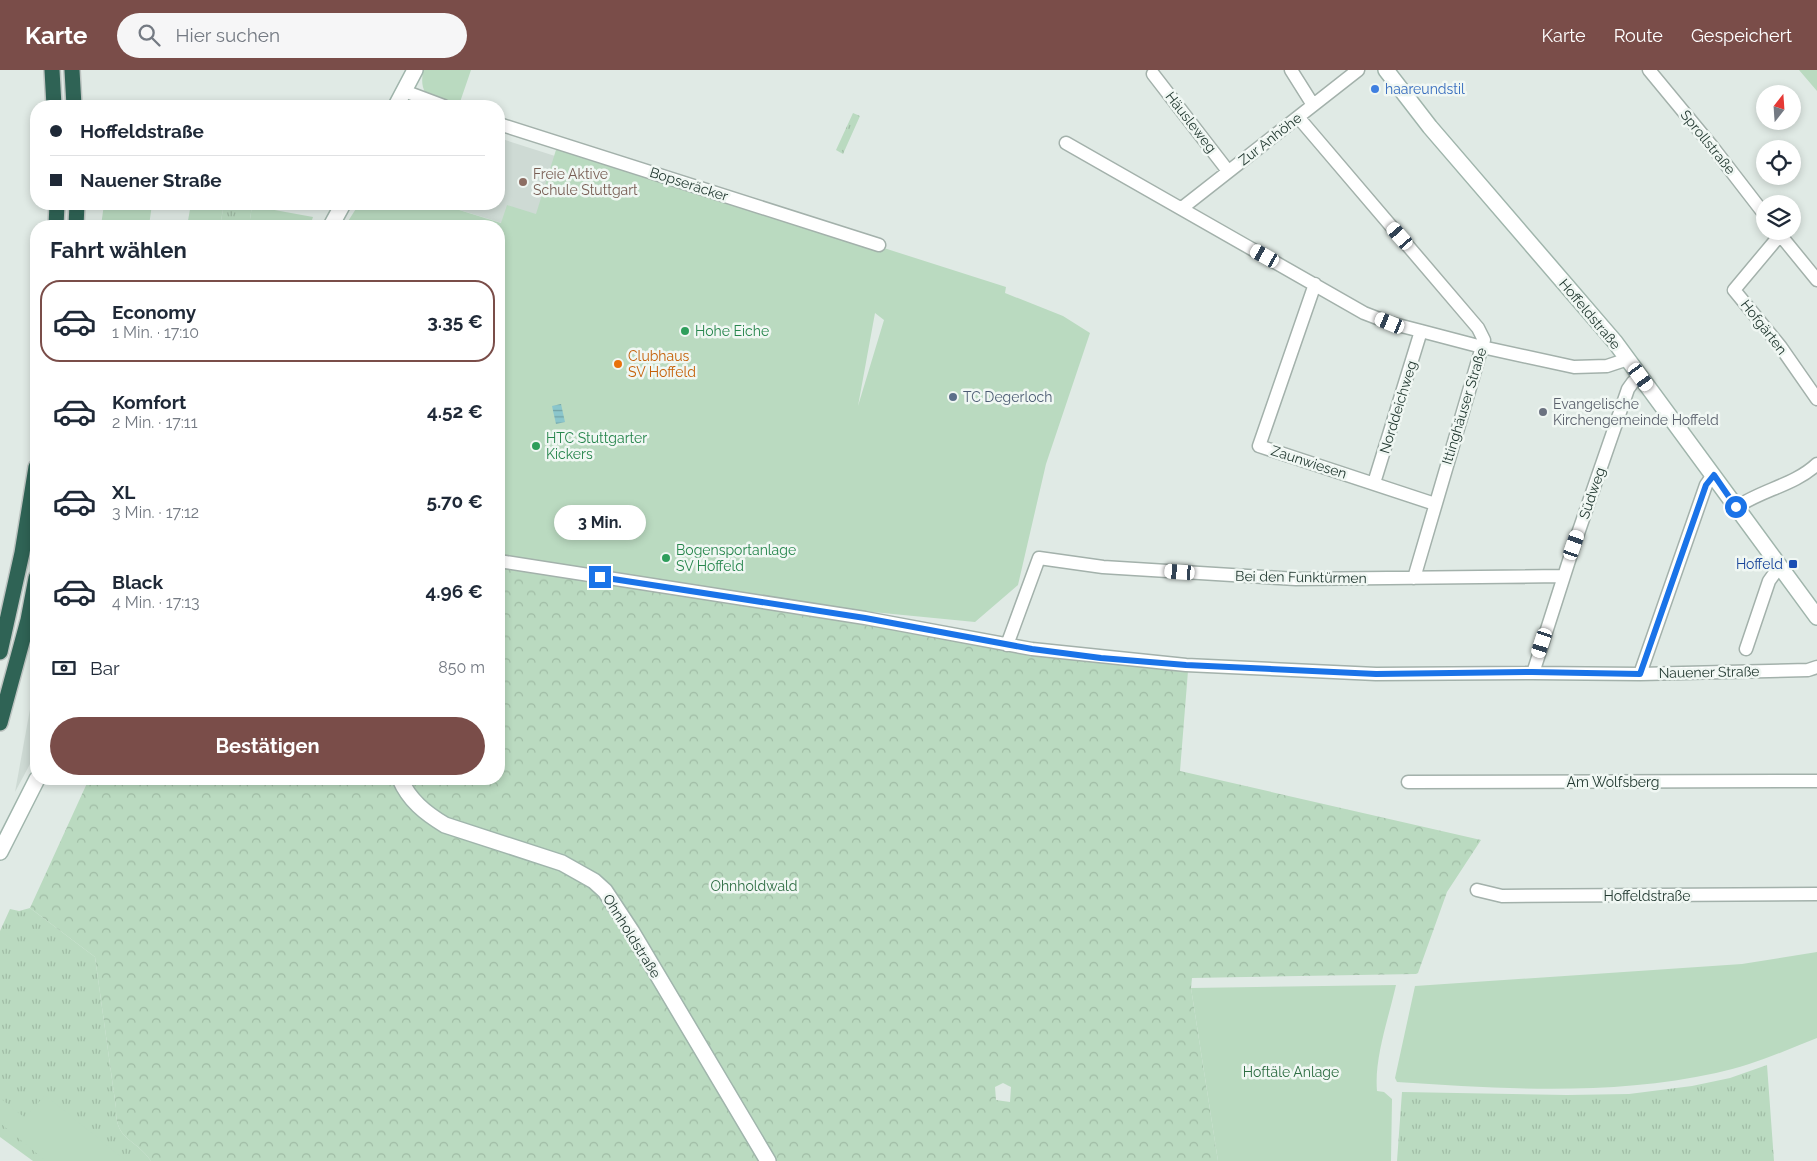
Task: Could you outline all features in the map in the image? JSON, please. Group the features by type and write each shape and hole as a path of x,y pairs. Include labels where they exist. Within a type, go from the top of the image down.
{"highway":[{"path":"52,70 54,100"},
{"path":"72,70 74,100"},
{"path":"0,652 22,553 30,504"},
{"path":"0,723 30,606"}],"main road":[{"path":"399,100 415,70"},
{"name":"Hoffeldstraße","path":"1386,70 1430,128 1600,322 1817,617"},
{"path":"0,852 34,785"},
{"name":"Ohnholdstraße","path":"403,785 420,808 445,825 562,863 594,881 605,891 632,932 768,1161"}],"street":[{"path":"1291,70 1313,105"},
{"name":"Zur Anhöhe","path":"1182,208 1358,70"},
{"name":"Sprollstraße","path":"1649,70 1756,203"},
{"name":"Häusleweg","path":"1153,74 1228,171"},
{"path":"404,92 427,100"},
{"name":"Ittinghäuser Straße","path":"1298,117 1478,328 1484,340 1414,578"},
{"name":"Bopseräcker","path":"505,126 879,245"},
{"path":"1066,143 1364,312 1390,323 1482,347 1574,367 1607,366 1628,359"},
{"name":"Hofgärten","path":"1773,240 1734,290 1780,346 1817,399"},
{"path":"1785,240 1817,280"},
{"name":"Zaunwiesen","path":"1315,284 1259,446 1435,504"},
{"name":"Norddeichweg","path":"1374,483 1421,331"},
{"name":"Südweg","path":"1532,672 1628,390 1641,377"},
{"path":"1736,507 1749,498 1801,476 1817,464"},
{"path":"1640,674 1706,485 1714,475"},
{"name":"Bei den Funktürmen","path":"1002,644 1039,558 1103,567 1296,579 1564,576"},
{"name":"Nauener Straße","path":"505,562 855,617 1002,644 1101,658 1186,665 1376,674 1532,672 1640,674 1808,670 1817,667"},
{"path":"1746,649 1769,581 1781,568"},
{"name":"Am Wolfsberg","path":"1408,782 1817,781"},
{"name":"Hoffeldstraße","path":"1477,890 1502,896 1817,894"}],"shaded area":[{"name":"Freie Aktive Schule Stuttgart","path":"505,140 555,156 537,214 505,222 505,220 492,220 460,210 505,210"},
{"path":"30,709 30,764 15,792"}],"green space":[{"path":"423,70 471,70 461,100 444,100 426,94 422,79"},
{"path":"1799,70 1817,70 1817,91"},
{"path":"853,113 860,116 843,154 836,150"},
{"name":"Hohe Eiche","path":"560,137 887,249 1006,287 1005,293 1063,316 1090,333 1046,464 1018,585 975,622 821,607 505,563 505,220 502,220 507,205 536,214","holes":["875,313 884,320 858,406"]},
{"path":"103,210 151,210 150,220 102,220"},
{"path":"190,210 223,210 221,220 188,220"},
{"path":"223,210 251,210 250,220 221,220"},
{"path":"251,210 274,210 313,217 312,220 250,220"},
{"name":"Hohe Eiche","path":"355,210 459,210 491,220 349,220"},
{"name":"Ohnholdwald","path":"505,565 1011,649 1188,671 1180,771 1481,840 1447,892 1418,973 1416,974 1192,978 1191,988 1218,1161 151,1161 145,1153 122,1133 119,1127 95,957 30,908 86,785 505,785","holes":["1003,1083 1011,1087 1010,1102 996,1100 995,1087"]},
{"path":"30,908 95,957 119,1127 122,1133 145,1153 151,1161 33,1161 0,1137 0,931 10,909 19,911"},
{"path":"1817,952 1817,1038 1742,1066 1677,1080 1597,1088 1477,1087 1397,1082 1395,1078 1415,986 1742,964"},
{"name":"Hoftäle Anlage","path":"1396,985 1380,1051 1377,1078 1377,1091 1384,1092 1392,1099 1391,1161 1218,1161 1191,988"},
{"path":"1767,1065 1774,1161 1397,1161 1402,1092 1567,1095 1629,1094 1692,1086 1730,1078"},
{"path":"45,1095 126,1161 46,1161 0,1123 0,1098 25,1118"}],"water":[{"path":"561,404 565,422 556,424 552,406"}],"place":[{"name":"haareundstil","path":"1375,89"},
{"name":"Freie Aktive Schule Stuttgart","path":"523,182"},
{"name":"Hohe Eiche","path":"685,331"},
{"name":"Clubhaus SV Hoffeld","path":"618,364"},
{"name":"TC Degerloch","path":"953,397"},
{"name":"Evangelische Kirchengemeinde Hoffeld","path":"1543,412"},
{"name":"HTC Stuttgarter Kickers","path":"536,446"},
{"name":"Bogensportanlage SV Hoffeld","path":"666,558"},
{"name":"Hoffeld","path":"1793,564"}],"route":[{"path":"600,577 731,596 865,618 1032,649 1101,658 1186,665 1376,674 1532,672 1640,674 1706,485 1714,475 1736,507"}]}
